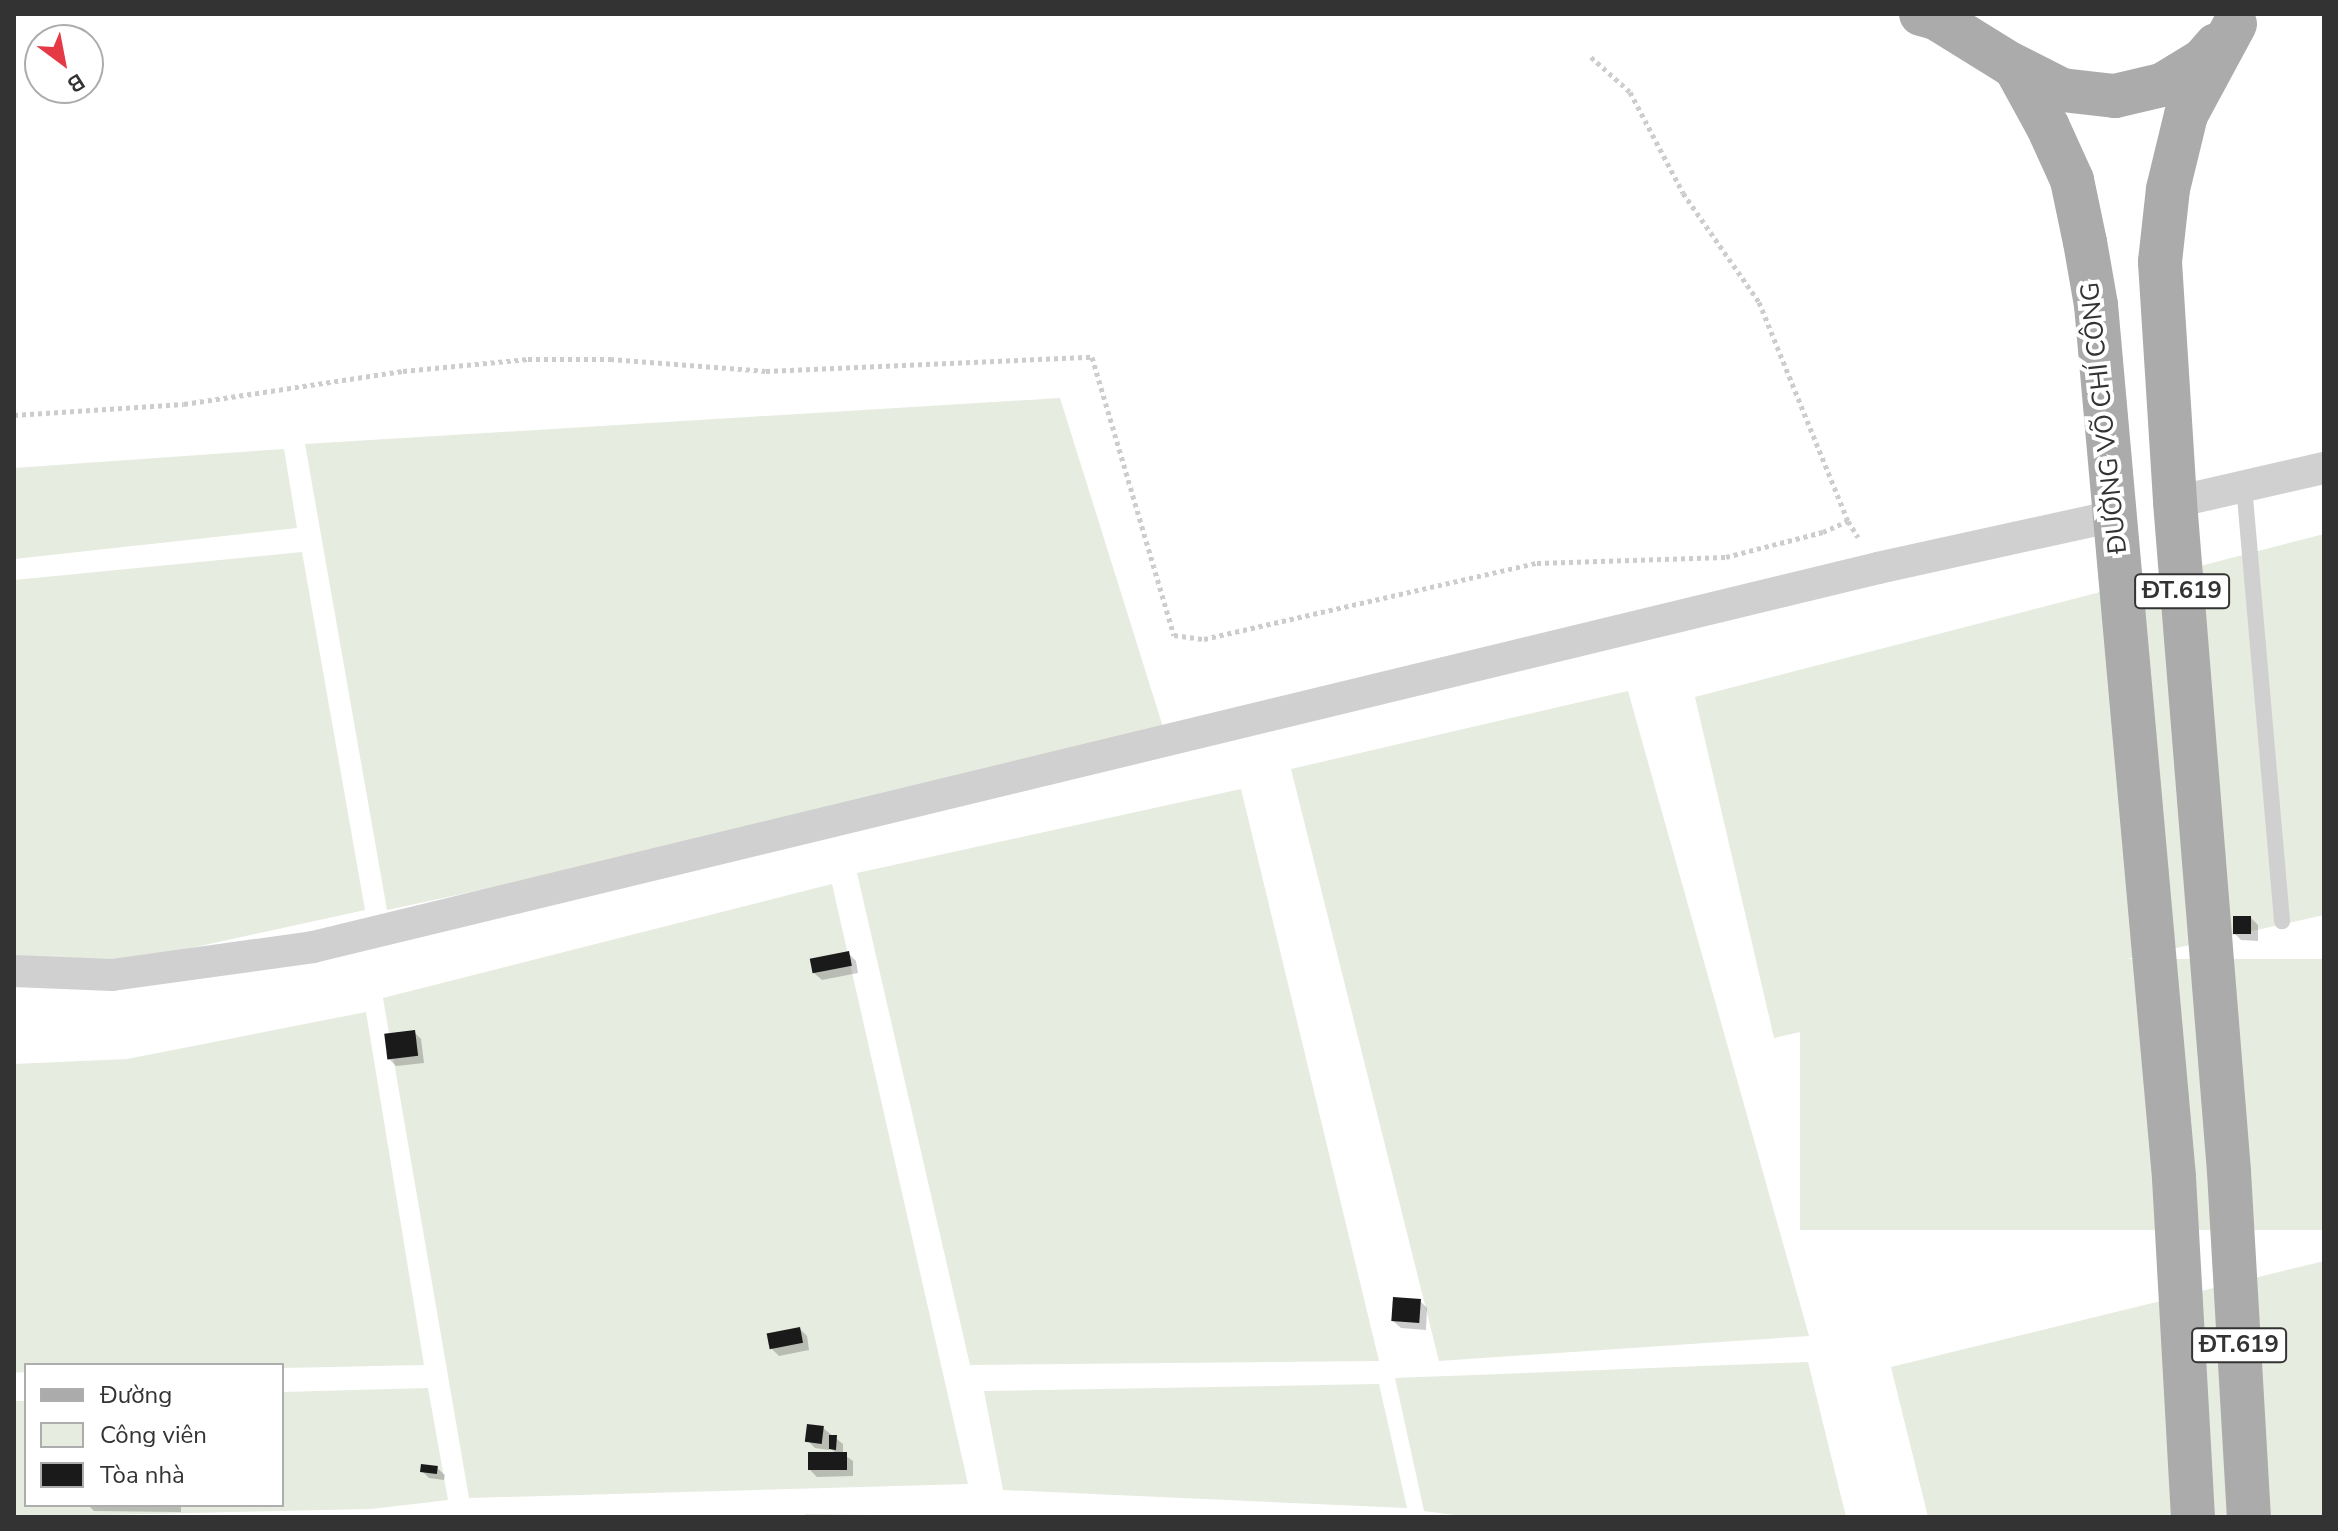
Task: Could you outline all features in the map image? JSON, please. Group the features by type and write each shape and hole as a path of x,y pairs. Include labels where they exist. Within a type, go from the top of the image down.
{"main road":[{"name":"ĐƯỜNG VÕ CHÍ CÔNG","path":"1921,14 1936,18 2015,67 2048,127 2072,180 2096,305 2174,1178 2193,1517"},
{"path":"1971,14 1978,30 2015,67 2062,90 2115,96 2162,85 2203,60 2237,19"},
{"name":"ĐT.619","path":"2237,19 2186,115 2168,189 2160,262 2175,502 2229,1172 2249,1517"}],"street":[{"path":"2175,502 2324,468"},
{"path":"14,971 112,975 313,947 1878,568 2114,516"}],"lane":[{"path":"2244,486 2282,921"}],"path":[{"path":"1591,57 1630,92 1683,193 1759,302 1848,521 1878,568"},
{"path":"14,415 184,404 403,371 528,359 610,359 766,371 1092,357 1174,635 1204,639 1537,563 1726,557 1823,532 1848,521"}],"green space":[{"path":"1060,398 1168,743 387,910 305,444"},
{"path":"284,449 297,528 14,559 14,468"},
{"path":"2324,534 2324,915 1774,1038 1695,697"},
{"path":"302,552 365,910 91,970 14,962 14,580"},
{"path":"1628,691 1809,1336 1439,1361 1291,769"},
{"path":"1241,789 1379,1361 970,1365 857,873"},
{"path":"832,884 968,1484 469,1498 383,998"},
{"path":"1800,959 2324,959 2324,1230 1800,1230"},
{"path":"366,1012 424,1365 284,1368 284,1363 24,1363 24,1372 14,1373 14,1064 127,1059"},
{"path":"2324,1261 2324,1517 1928,1517 1891,1367"},
{"path":"1808,1362 1846,1517 1470,1517 1424,1511 1395,1378"},
{"path":"1379,1384 1407,1508 1003,1490 984,1391"},
{"path":"428,1388 448,1500 371,1509 14,1517 14,1401 24,1401 24,1507 284,1507 284,1392"},
{"path":"805,1514 935,1516 805,1517"}],"building":[{"path":"2233,916 2251,916 2251,934 2233,934"},
{"path":"849,951 852,966 813,973 810,959"},
{"path":"415,1030 418,1056 387,1060 384,1034"},
{"path":"1393,1297 1421,1299 1419,1323 1391,1321"},
{"path":"800,1327 803,1343 770,1349 767,1333"},
{"path":"807,1424 824,1426 822,1444 805,1442"},
{"path":"829,1435 837,1435 836,1450 829,1449"},
{"path":"808,1452 847,1452 847,1470 808,1470"},
{"path":"421,1464 438,1466 437,1474 420,1472"}]}
